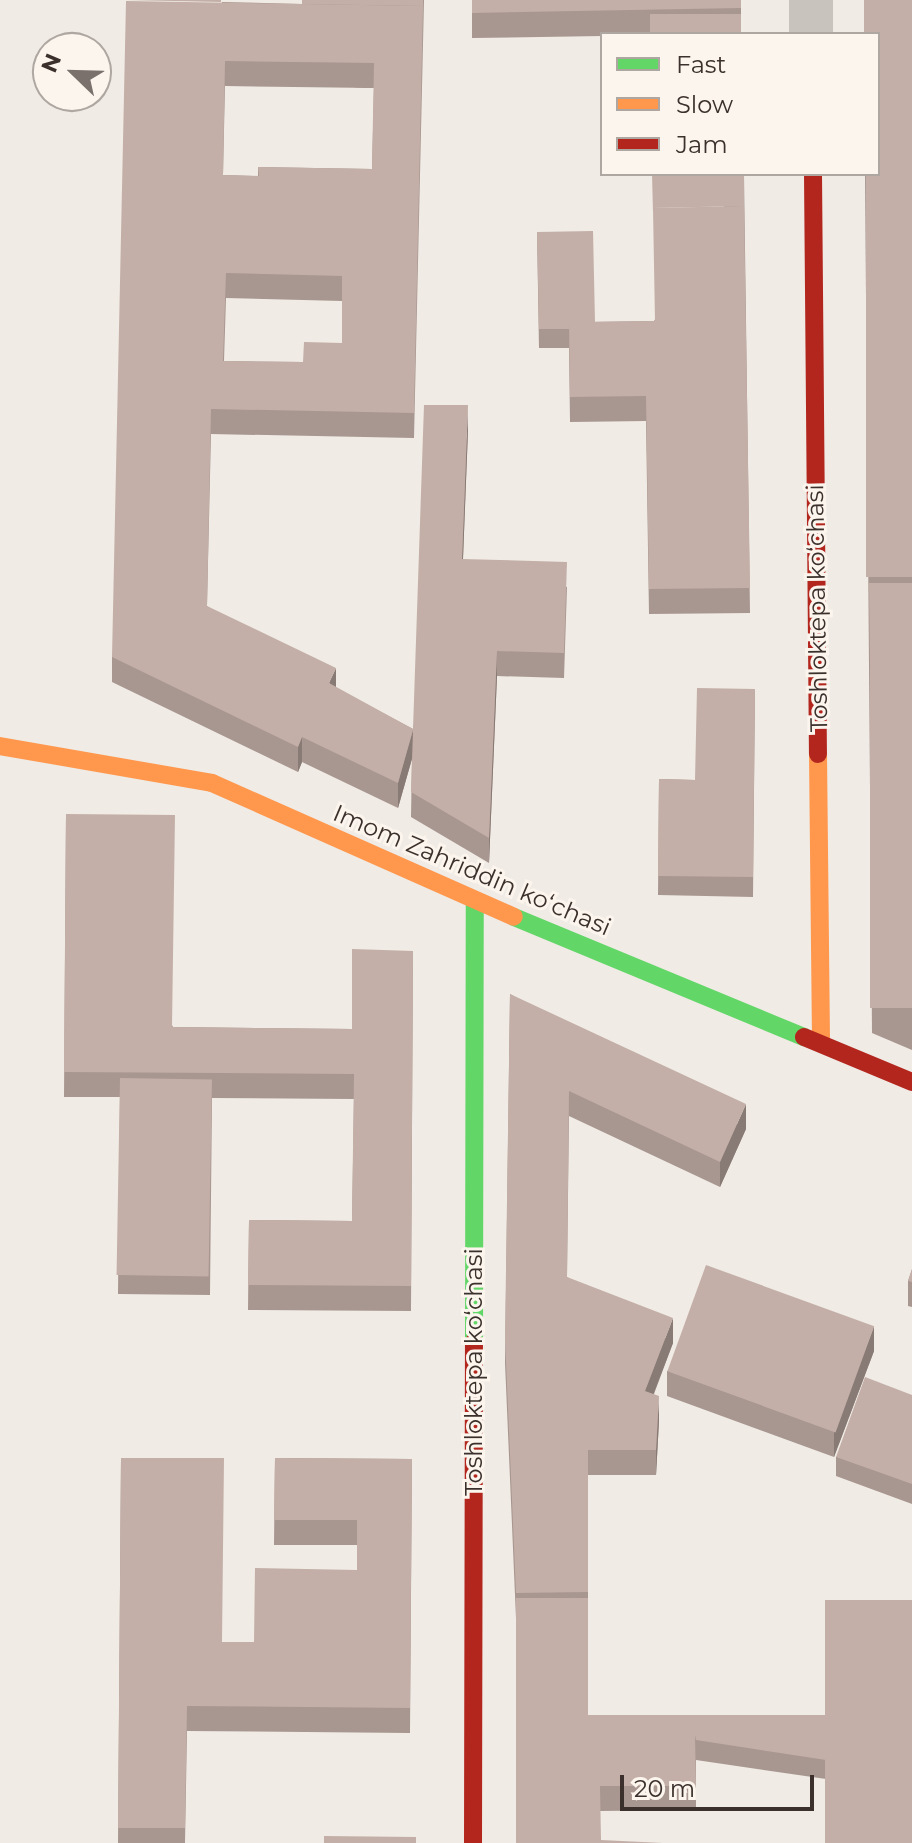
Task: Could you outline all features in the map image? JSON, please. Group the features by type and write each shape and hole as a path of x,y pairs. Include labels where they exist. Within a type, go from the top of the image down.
{"street":[{"path":"811,0 811,32"},
{"name":"Toshloktepa koʻchasi","path":"813,176 821,1043"},
{"name":"Imom Zahriddin koʻchasi","path":"0,746 212,783 475,901 912,1082"},
{"name":"Toshloktepa koʻchasi","path":"473,1843 475,901"}],"building":[{"path":"126,0 221,0 221,2"},
{"path":"302,0 423,0 423,6 302,4"},
{"path":"472,0 741,0 741,8 472,13"},
{"path":"864,0 912,0 912,192 866,192 866,176 880,176 880,32 864,32"},
{"path":"126,1 423,6 414,413 211,409 207,606 336,668 329,683 413,729 424,405 468,405 462,559 567,562 564,653 497,651 489,838 411,792 413,730 398,783 302,737 298,747 112,657","holes":["225,61 374,63 372,169 258,167 259,176 223,175","226,273 342,276 342,343 304,342 303,362 223,361"]},
{"path":"650,14 741,14 741,32 650,32"},
{"path":"652,176 744,176 744,206 653,208 653,213"},
{"path":"866,192 912,192 912,577 866,577"},
{"path":"744,206 750,588 649,589 646,396 570,397 569,322 655,321 653,208"},
{"path":"593,231 595,322 569,322 569,329 539,329 537,232"},
{"path":"869,583 912,583 912,660 870,660 870,666"},
{"path":"870,660 912,660 912,1008 870,1008"},
{"path":"697,688 755,689 753,877 658,876 659,779 695,780"},
{"path":"66,814 175,815 172,1027 352,1029 352,949 413,951 411,1286 248,1285 249,1220 352,1221 354,1074 64,1072"},
{"path":"510,994 746,1104 720,1162 569,1091 567,1277 673,1318 645,1391 659,1396 656,1450 588,1450 588,1592 516,1593 505,1338"},
{"path":"120,1078 212,1080 209,1277 117,1275"},
{"path":"706,1265 874,1326 836,1432 667,1371"},
{"path":"865,1377 912,1395 912,1484 836,1457"},
{"path":"121,1458 224,1458 222,1642 254,1642 255,1568 357,1570 357,1520 274,1520 275,1458 412,1459 410,1708 187,1706 185,1828 118,1828"},
{"path":"516,1598 588,1598 588,1715 825,1715 826,1760 696,1740 695,1735 516,1735"},
{"path":"825,1600 912,1600 912,1843 825,1843"},
{"path":"516,1735 695,1735 696,1786 600,1786 601,1840 663,1843 516,1843"},
{"path":"324,1836 416,1837 416,1843 324,1843"}],"traffic: fast":[{"path":"474,1342 475,901"},
{"path":"514,917 804,1037"}],"traffic: slow":[{"path":"0,746 212,783 514,917"},
{"path":"818,754 821,1043"}],"traffic: jam":[{"path":"813,176 818,754"},
{"path":"804,1037 912,1082"},
{"path":"473,1843 474,1342"}]}
